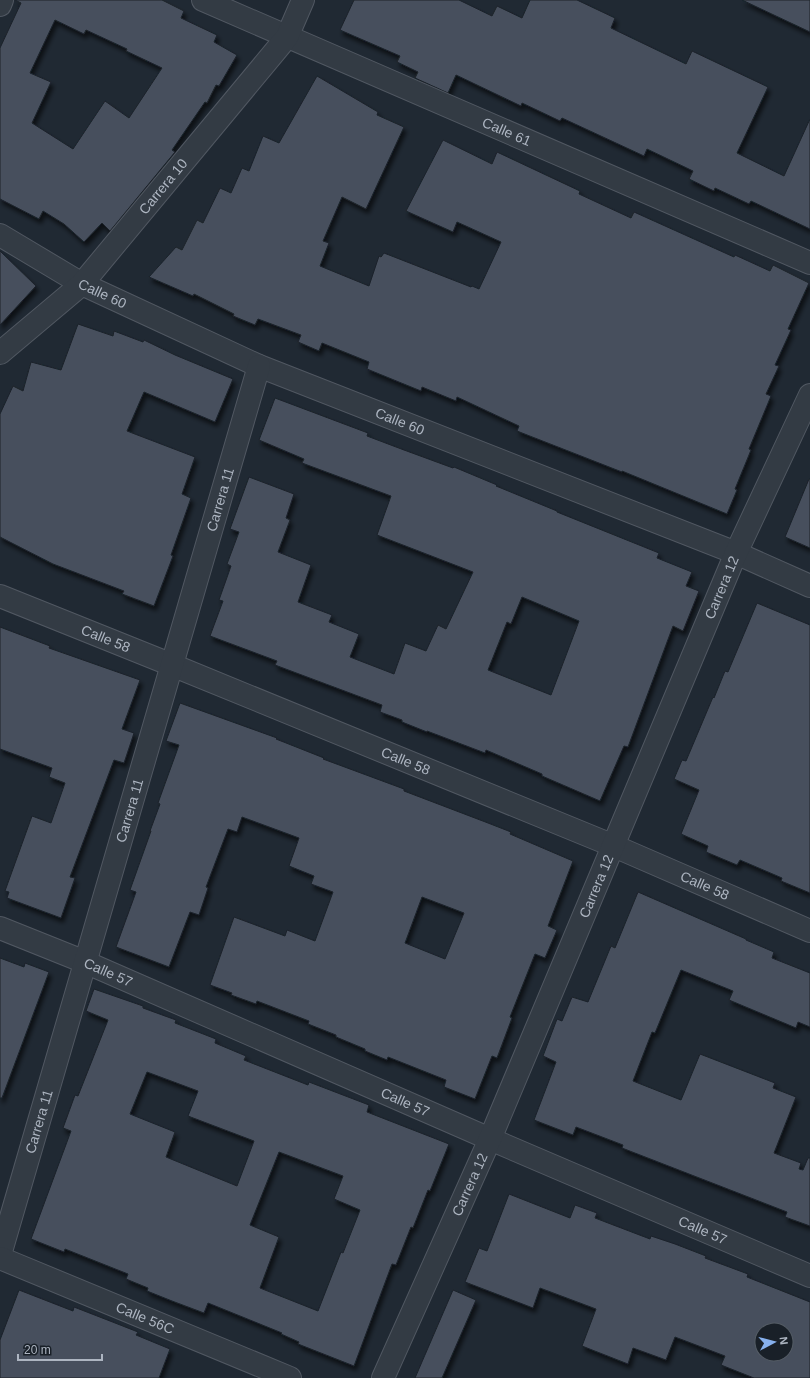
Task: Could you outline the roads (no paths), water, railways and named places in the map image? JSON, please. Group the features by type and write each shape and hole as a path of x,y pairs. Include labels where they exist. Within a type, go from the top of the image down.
{"street":[{"path":"0,5 2,0"},
{"name":"Calle 61","path":"203,0 810,263"},
{"name":"Carrera 10","path":"0,353 82,284 287,37 303,0"},
{"name":"Calle 60","path":"0,235 82,284 258,366 736,553 810,586"},
{"name":"Carrera 11","path":"0,1257 258,366"},
{"name":"Carrera 12","path":"383,1378 490,1139 736,553 810,395"},
{"name":"Calle 58","path":"0,596 614,846 810,931"},
{"name":"Calle 57","path":"0,928 85,962 490,1139 810,1276"},
{"name":"Calle 56C","path":"0,1257 290,1378"}]}
